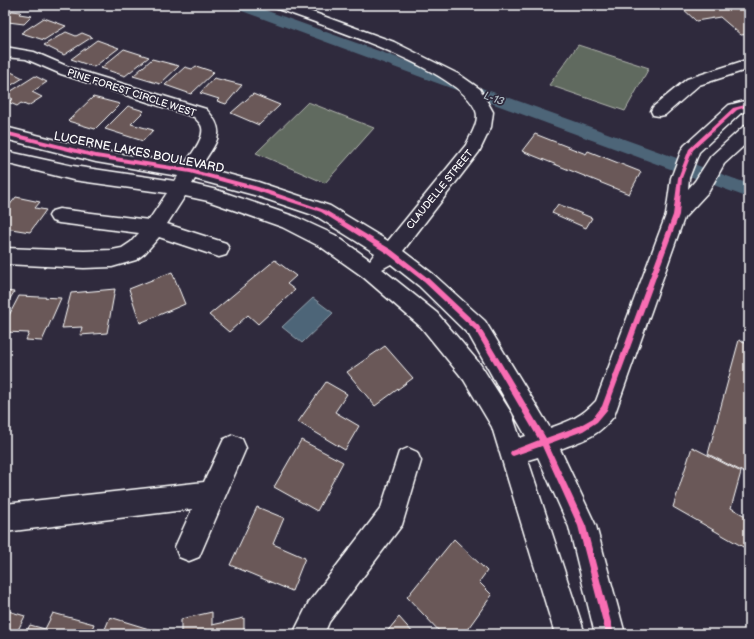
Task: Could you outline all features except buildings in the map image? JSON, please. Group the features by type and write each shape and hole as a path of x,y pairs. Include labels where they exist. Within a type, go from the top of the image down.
{"street":[{"name":"CLAUDELLE STREET","path":"286,6 389,45 454,78 474,92 485,112 483,127 473,148 390,252 369,270"},
{"name":"PINE FOREST CIRCLE WEST","path":"5,52 29,55 66,71 200,113 209,123 212,130 190,171 155,228 140,247 130,254 114,258 93,260 5,256"},
{"path":"659,112 694,82 749,64"},
{"path":"513,453 581,429 595,420 605,408 676,215 680,178 691,149 735,109 749,105"},
{"path":"676,215 702,186 717,160 749,131"},
{"name":"LUCERNE LAKES BOULEVARD","path":"5,133 96,156 190,171 258,189 323,211 390,252 426,280 477,328 544,442 582,526 610,634"},
{"path":"5,157 73,173 179,188 210,195 289,222 328,241 369,270 429,320 472,372 503,422 570,634"},
{"path":"59,216 155,228 218,250"},
{"path":"189,547 233,448"},
{"path":"308,634 319,612 392,515 408,461"},
{"path":"5,518 124,502 212,494"}],"green space":[{"path":"578,45 649,68 625,111 549,85"},
{"path":"308,102 374,128 325,183 256,153"}],"water":[{"path":"313,298 333,313 302,343 282,327"}],"waterway":[{"name":"L-13","path":"239,5 749,191"}],"cycle path":[{"path":"513,453 581,429 595,420 605,408 676,215 680,178 691,149 735,109 749,105"},
{"path":"5,133 96,156 190,171 258,189 323,211 390,252 426,280 477,328 544,442 582,526 610,634"}]}
